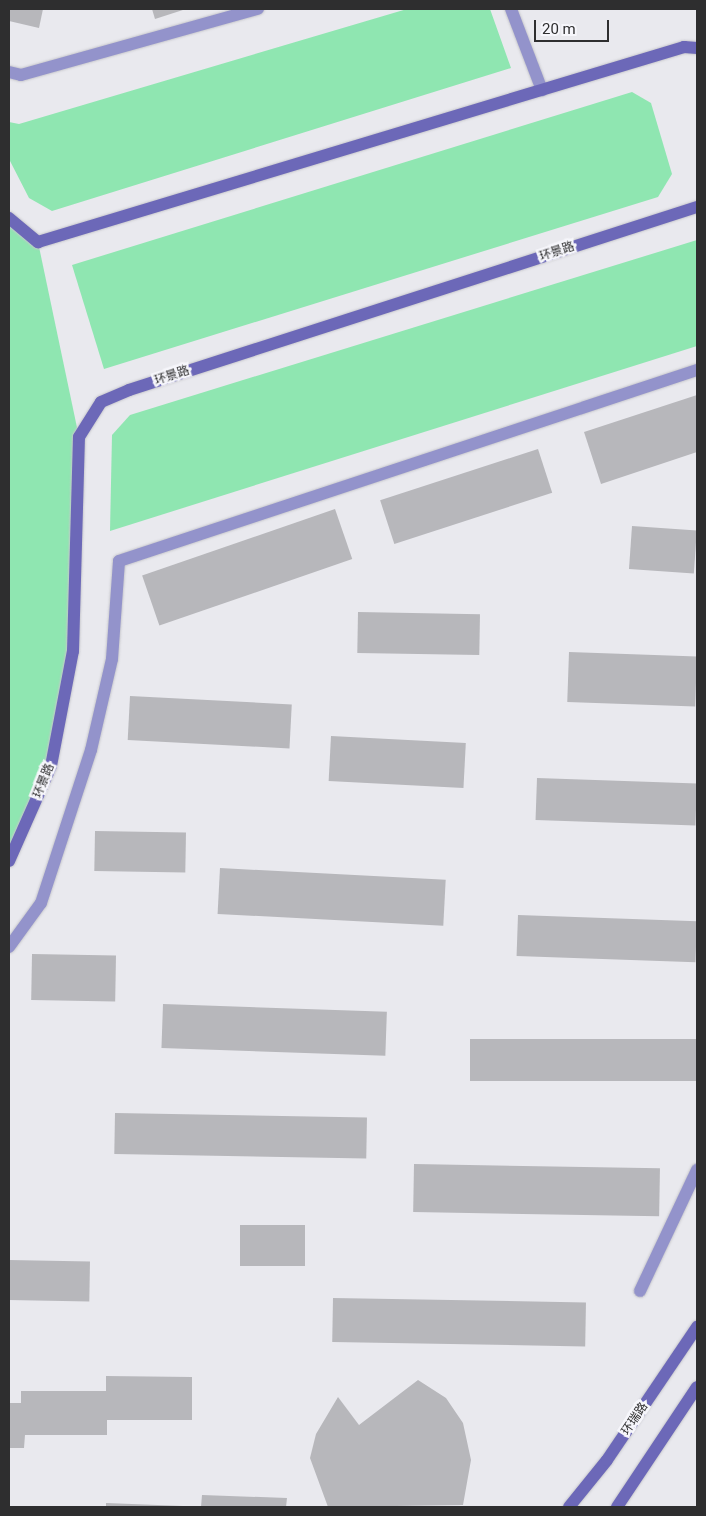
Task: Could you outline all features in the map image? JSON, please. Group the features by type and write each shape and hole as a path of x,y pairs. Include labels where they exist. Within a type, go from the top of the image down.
{"street":[{"path":"9,218 38,242 684,47 697,48"},
{"name":"环景路","path":"9,861 52,766 73,651 78,437 101,402 138,387 697,207"},
{"name":"环瑞路","path":"569,1507 607,1460 697,1327"},
{"path":"616,1507 697,1387"}],"lane":[{"path":"9,72 21,75 258,9"},
{"path":"511,9 542,90"},
{"path":"9,947 41,903 91,750 112,659 119,561 697,370"},
{"path":"640,1291 697,1170"}],"green space":[{"path":"407,9 490,9 511,68 52,211 29,198 9,159 9,122 19,124"},
{"path":"632,92 651,103 672,174 658,197 104,369 72,265"},
{"path":"9,218 38,242 79,437 73,651 51,766 9,861"},
{"path":"697,240 697,346 110,531 112,435 130,415"}],"building":[{"path":"9,9 43,9 39,28 9,21"},
{"path":"152,9 186,9 155,19"},
{"path":"697,395 697,452 601,484 584,432"},
{"path":"538,449 552,493 394,544 380,500"},
{"path":"335,509 352,559 159,626 142,575"},
{"path":"632,526 697,531 694,573 629,569"},
{"path":"358,612 480,614 479,655 357,653"},
{"path":"569,652 697,656 695,706 567,702"},
{"path":"130,696 292,704 289,748 128,740"},
{"path":"331,736 466,743 463,788 329,781"},
{"path":"537,778 697,784 695,826 536,820"},
{"path":"95,831 186,833 185,873 94,871"},
{"path":"220,868 446,880 443,926 218,914"},
{"path":"518,915 697,921 695,962 517,956"},
{"path":"32,954 116,955 115,1001 31,1000"},
{"path":"163,1004 387,1012 385,1056 161,1048"},
{"path":"470,1039 697,1039 697,1081 470,1081"},
{"path":"115,1113 367,1117 366,1158 114,1154"},
{"path":"414,1164 660,1168 659,1216 413,1212"},
{"path":"240,1225 305,1225 305,1266 240,1266"},
{"path":"9,1260 90,1261 89,1301 9,1300"},
{"path":"333,1298 586,1302 585,1346 332,1342"},
{"path":"106,1376 192,1377 192,1420 107,1420 107,1435 25,1435 24,1448 9,1448 9,1403 21,1403 21,1391 106,1391"},
{"path":"418,1380 446,1398 463,1423 471,1460 463,1505 328,1507 310,1458 316,1434 338,1397 359,1425"},
{"path":"202,1495 287,1498 286,1507 201,1507"},
{"path":"106,1503 183,1506 183,1507 106,1507"}]}
